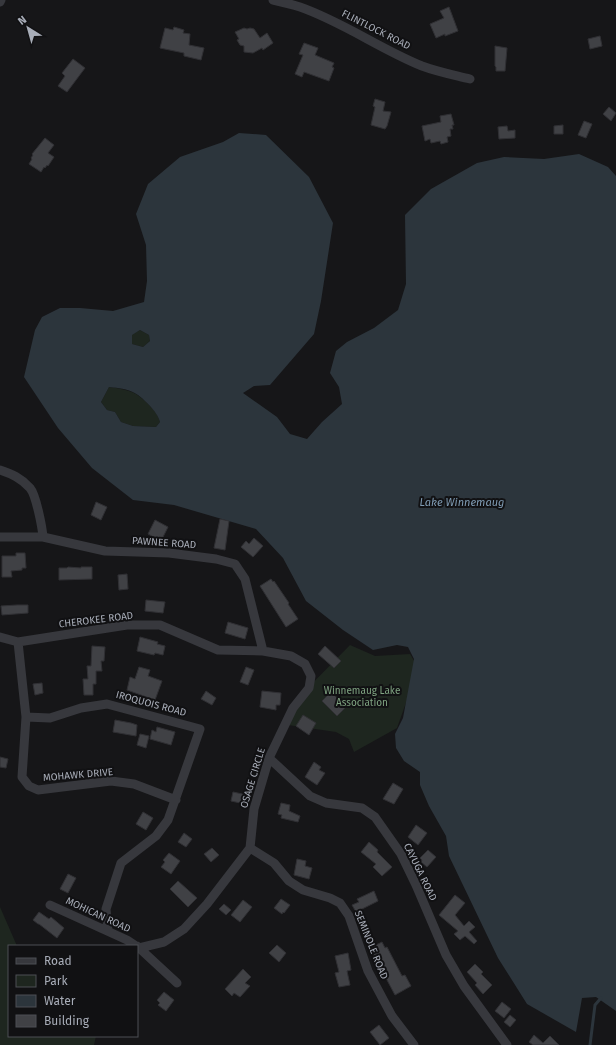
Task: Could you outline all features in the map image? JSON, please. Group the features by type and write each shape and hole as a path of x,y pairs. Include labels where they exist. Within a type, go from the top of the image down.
{"street":[{"name":"FLINTLOCK ROAD","path":"273,0 299,6 334,21 378,45 422,66 470,79"},
{"path":"0,470 14,474 31,489 44,536"},
{"name":"PAWNEE ROAD","path":"0,537 44,536 105,551 169,553 216,559 235,564 245,579 263,651"},
{"name":"CHEROKEE ROAD","path":"0,637 18,642 127,625 160,626 218,650 263,651"},
{"path":"18,642 26,718"},
{"name":"OSAGE CIRCLE","path":"250,848 254,809 269,758 293,708 309,688 311,676 304,664 291,656 263,651"},
{"name":"IROQUOIS ROAD","path":"26,718 50,718 81,708 107,704 200,729 176,800"},
{"name":"MOHAWK DRIVE","path":"26,718 22,777 29,786 38,790 110,781 134,784 176,800"},
{"name":"CAYUGA ROAD","path":"269,758 310,796 326,803 362,808 375,817 401,854 446,955 464,986 507,1045"},
{"path":"108,931 106,909 121,863 156,836 168,820 176,800"},
{"path":"138,947 164,942 184,929 207,904 250,848"},
{"name":"SEMINOLE ROAD","path":"250,848 274,863 289,881 303,890 330,898 340,903 349,916 368,971 392,1016 414,1045"},
{"name":"MOHICAN ROAD","path":"50,905 108,931 134,945"},
{"name":"MOHICAN ROAD","path":"138,947 177,984"}],"green space":[{"path":"140,330 149,335 150,341 143,347 132,344 131,335"},
{"path":"109,387 127,390 136,394 155,411 160,422 156,427 133,426 121,422 115,412 107,410 101,402"},
{"name":"Winnemaug Lake Association","path":"350,645 375,656 410,654 416,664 408,697 397,728 354,752 349,739 336,732 288,725 293,703"},
{"path":"0,907 17,945 8,945 8,1037 96,1037 94,1045 0,1045"}],"water":[{"name":"Lake Winnemaug","path":"239,133 266,135 309,177 333,223 321,301 314,334 270,385 254,386 243,393 277,417 290,434 307,439 322,422 342,404 339,387 330,373 336,351 347,342 374,328 398,310 406,284 405,215 431,189 477,163 504,157 544,159 579,154 608,167 616,176 616,1011 596,997 582,998 576,1032 527,1004 498,958 449,856 446,836 429,806 420,785 420,772 404,761 396,748 395,734 403,718 414,659 408,647 397,645 373,650 343,630 306,601 283,558 256,529 174,505 133,500 92,468 58,428 24,377 35,330 42,317 60,308 113,311 144,302 147,281 146,245 136,214 148,184 180,157 223,142","holes":["140,330 149,335 150,341 143,347 132,344 132,335","109,387 128,390 141,397 157,415 160,422 156,427 133,426 121,422 115,412 107,410 101,402"]}],"building":[{"path":"449,7 458,31 436,38 430,24 444,18 440,11"},
{"path":"174,27 184,30 183,33 190,34 189,45 204,48 201,60 184,56 184,53 160,48 165,28 173,30"},
{"path":"244,28 254,29 260,38 267,33 273,43 263,50 262,48 253,53 244,52 244,46 240,45 237,40 239,39 235,32"},
{"path":"600,36 602,46 590,49 588,39"},
{"path":"304,43 318,48 315,55 334,63 332,67 334,68 329,81 304,72 302,77 295,74 303,55 299,54"},
{"path":"495,46 507,48 505,71 496,71"},
{"path":"73,59 85,68 67,92 58,86 65,76 62,73"},
{"path":"375,99 385,102 383,111 391,112 385,129 371,125 375,107 373,106"},
{"path":"609,107 616,113 611,121 603,114"},
{"path":"451,114 454,125 452,125 453,129 450,129 451,136 447,137 448,142 441,144 440,141 431,143 430,139 425,141 422,126 441,122 440,116"},
{"path":"584,121 592,124 586,138 578,135"},
{"path":"563,125 563,134 554,134 554,126"},
{"path":"507,126 508,131 515,130 515,138 499,139 498,127"},
{"path":"45,138 54,145 48,153 54,157 48,166 47,165 45,168 44,167 41,172 29,164 32,159 32,154"},
{"path":"96,502 107,507 101,520 91,515"},
{"path":"220,519 229,521 225,550 214,548"},
{"path":"155,520 168,527 161,541 148,534"},
{"path":"254,538 263,546 253,557 241,547 246,541 249,544"},
{"path":"16,553 25,553 26,568 11,571 12,577 2,577 2,556 16,556"},
{"path":"92,567 92,579 59,580 59,568"},
{"path":"127,574 128,589 119,590 118,575"},
{"path":"271,579 289,603 288,604 298,619 286,627 260,586"},
{"path":"146,600 165,602 163,613 145,611"},
{"path":"28,605 28,613 2,615 1,606"},
{"path":"228,622 248,628 245,639 225,633"},
{"path":"140,637 158,642 157,644 165,646 163,655 155,653 154,655 137,651"},
{"path":"92,646 105,647 104,661 101,661 102,671 96,671 96,684 93,684 93,695 84,695 83,679 88,679 87,666 91,666"},
{"path":"325,646 341,661 334,668 318,654"},
{"path":"139,667 150,670 148,676 162,681 155,700 127,690 130,677 135,679"},
{"path":"246,667 254,670 248,685 240,682"},
{"path":"42,683 43,693 35,695 33,684"},
{"path":"206,691 216,698 212,705 201,699"},
{"path":"262,691 281,693 280,705 276,705 276,710 260,707"},
{"path":"331,692 346,707 337,716 322,701"},
{"path":"303,715 316,723 309,735 296,726"},
{"path":"115,720 137,725 136,736 113,732"},
{"path":"157,727 175,732 171,745 150,739 152,730 156,732"},
{"path":"140,734 149,736 146,748 137,745"},
{"path":"0,757 8,759 6,768 0,767"},
{"path":"314,762 321,767 319,770 325,773 317,785 305,777"},
{"path":"393,783 403,789 394,804 383,799"},
{"path":"233,792 247,795 245,804 231,801"},
{"path":"281,803 290,805 289,811 300,816 298,822 281,818 282,815 278,814"},
{"path":"143,812 153,818 146,830 136,824"},
{"path":"416,825 427,833 418,845 408,837"},
{"path":"184,833 192,839 186,847 178,842"},
{"path":"369,842 378,850 377,852 392,867 382,876 373,867 376,864 361,852"},
{"path":"212,848 219,855 211,862 204,854"},
{"path":"428,850 436,857 427,867 421,862 422,860 420,858"},
{"path":"169,853 180,861 171,874 161,867 165,862 163,860"},
{"path":"297,859 306,861 305,866 312,868 309,879 294,875"},
{"path":"68,874 76,878 68,893 60,889"},
{"path":"178,881 197,898 188,907 170,889"},
{"path":"374,891 378,901 356,912 352,905 359,902 357,899"},
{"path":"455,895 465,903 455,915 464,926 469,921 475,927 469,932 477,941 474,944 465,936 460,940 454,934 458,931 439,915"},
{"path":"281,899 290,905 282,914 274,908"},
{"path":"243,900 252,907 240,922 231,915"},
{"path":"224,904 231,910 226,915 219,909"},
{"path":"39,912 49,919 51,917 64,928 57,938 33,920"},
{"path":"382,942 385,948 387,947 402,976 405,975 411,986 395,995 370,948"},
{"path":"277,945 286,953 279,962 269,953"},
{"path":"348,953 351,970 347,971 350,985 339,987 335,973 339,972 335,956"},
{"path":"475,964 483,972 481,974 492,985 483,994 475,985 477,983 467,972"},
{"path":"243,969 251,977 245,983 250,986 240,997 234,993 232,996 225,989"},
{"path":"164,992 174,1000 166,1011 158,1005 160,1003 157,1000"},
{"path":"502,1002 511,1009 504,1018 495,1011"},
{"path":"510,1015 516,1020 510,1027 504,1022"},
{"path":"379,1025 389,1038 380,1045 370,1032"},
{"path":"534,1035 543,1043 550,1036 559,1045 533,1045 529,1042"}],"waterway":[{"path":"590,1045 595,1005 601,998"}]}
